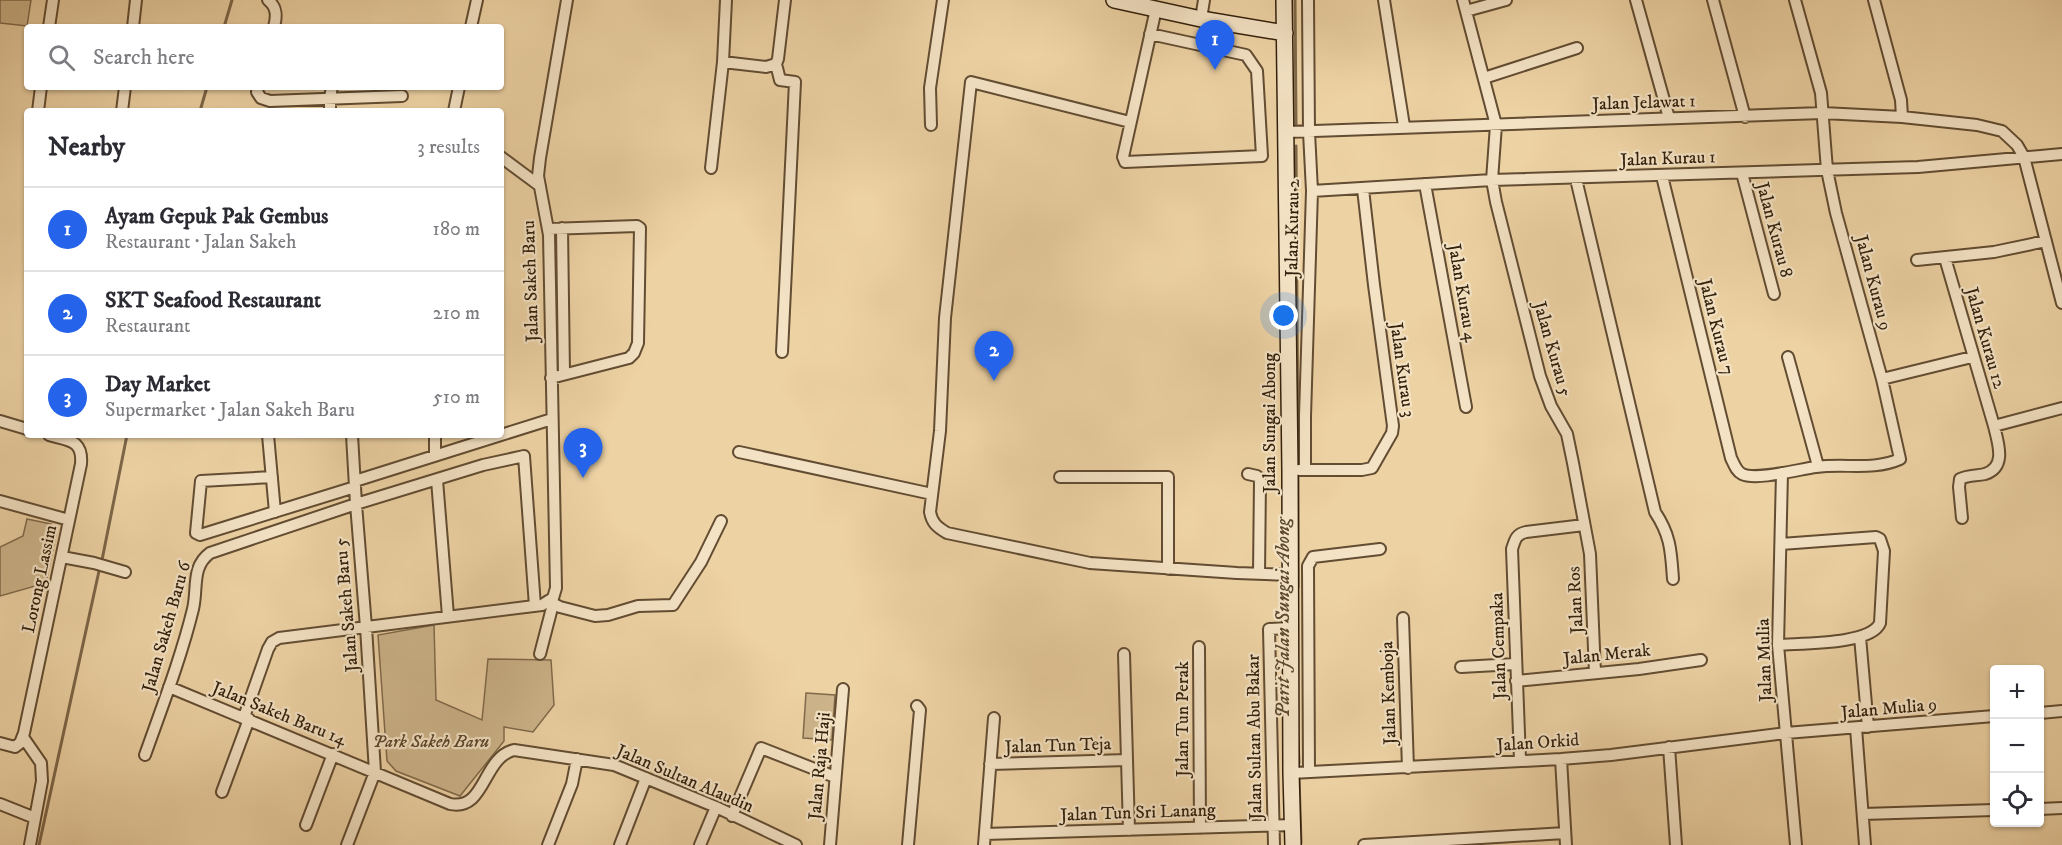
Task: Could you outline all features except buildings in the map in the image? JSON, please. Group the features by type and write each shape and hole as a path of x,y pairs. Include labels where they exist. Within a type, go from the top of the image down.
{"street":[{"path":"49,24 53,0"},
{"path":"133,24 136,0"},
{"path":"268,0 276,11 274,24"},
{"path":"472,24 477,0"},
{"name":"Jalan Sakeh Baru","path":"540,654 545,604 553,598 556,588 548,229 538,176 567,0"},
{"path":"711,168 723,62 726,0"},
{"path":"783,352 795,82 780,80 776,64 785,0"},
{"path":"931,125 930,88 943,0"},
{"path":"1114,0 1201,19 1285,33"},
{"path":"1201,19 1204,0"},
{"name":"Jalan Sungai Abong","path":"1284,0 1286,132 1299,253 1298,470 1289,574 1293,845"},
{"name":"Jalan Kurau 2","path":"1299,304 1299,253 1312,191 1308,0"},
{"path":"1384,0 1404,126"},
{"path":"1464,6 1506,0"},
{"path":"1636,0 1669,118"},
{"path":"1713,0 1745,117"},
{"name":"Jalan Kurau 9","path":"1795,0 1821,93 1827,171 1836,213 1882,380 1900,459 1881,466 1818,466"},
{"path":"1874,0 1901,100 1902,117"},
{"name":"Jalan Kurau 5","path":"1464,6 1496,125 1492,180 1540,376 1551,406 1567,434 1584,525"},
{"path":"1150,34 1246,54 1257,71 1262,156 1125,162 1123,157 1150,34 1156,9"},
{"path":"1484,78 1577,48"},
{"path":"723,62 766,67 776,64"},
{"path":"1131,122 971,82 945,318 940,431 931,519 936,527 947,533 1071,560 1117,566 1289,574"},
{"path":"38,108 41,90"},
{"path":"122,108 125,90"},
{"path":"455,108 458,90"},
{"path":"330,108 331,92"},
{"path":"260,93 270,101 331,92 402,96"},
{"name":"Jalan Jelawat 1","path":"1286,132 1404,126 1496,125 1823,113 1977,124 2002,131 2017,145 2024,157"},
{"name":"Jalan Kurau 1","path":"1312,191 1492,180 1918,168 2062,154"},
{"path":"2024,157 2062,303"},
{"path":"504,159 540,186"},
{"name":"Jalan Kurau 8","path":"1742,173 1774,294"},
{"name":"Jalan Kurau 7","path":"1662,176 1731,458 1742,474 1751,476 1782,473"},
{"path":"1576,179 1655,512 1670,542 1673,579"},
{"name":"Jalan Kurau 4","path":"1425,184 1466,408"},
{"name":"Jalan Kurau 3","path":"1298,470 1372,468 1394,426 1374,285 1364,189"},
{"path":"548,229 637,226 640,228 638,343 634,353 629,358 551,378"},
{"path":"562,228 564,375"},
{"path":"1917,260 1994,252 2046,241"},
{"name":"Jalan Kurau 12","path":"1945,258 2000,452 1994,469 1984,474 1967,475 1960,479 1962,518"},
{"path":"1782,473 1818,466 1788,357"},
{"path":"1882,380 1972,357"},
{"path":"1994,426 2062,408"},
{"path":"504,434 552,419"},
{"path":"0,421 24,428"},
{"name":"Lorong Lassim","path":"22,737 81,464 82,453 79,446 59,438"},
{"path":"268,438 275,512"},
{"name":"Jalan Sakeh Baru 5","path":"352,438 375,772"},
{"path":"435,438 435,456"},
{"path":"272,477 201,481 196,533 200,535 275,512 492,438"},
{"path":"739,452 932,494"},
{"path":"356,504 511,457 525,457 545,604"},
{"name":"Jalan Mulia","path":"1782,473 1778,645 1796,845"},
{"path":"1248,474 1257,476 1260,480 1259,574"},
{"path":"1060,477 1168,477 1168,569"},
{"path":"437,480 448,616"},
{"path":"0,501 69,520"},
{"name":"Jalan Sakeh Baru 6","path":"145,755 169,687 193,607 197,567 204,558 210,553 356,504"},
{"path":"222,792 268,649 273,642 279,639 545,604 595,616 608,615 638,606 673,605 701,562 721,521"},
{"name":"Jalan Cempaka","path":"1520,760 1512,549 1515,538 1520,533 1584,525"},
{"name":"Jalan Ros","path":"1584,525 1590,554 1595,674"},
{"path":"1778,645 1860,638 1875,630 1880,623 1884,551 1880,539 1875,537 1780,544"},
{"path":"1309,772 1308,566 1313,557 1380,549"},
{"path":"62,557 125,572"},
{"name":"Jalan Kemboja","path":"1403,618 1408,768"},
{"name":"Jalan Sultan Abu Bakar","path":"1275,845 1269,628 1289,628"},
{"path":"1860,638 1868,726"},
{"name":"Jalan Tun Perak","path":"1199,647 1200,828"},
{"path":"1124,654 1129,830"},
{"name":"Jalan Merak","path":"1516,681 1595,674 1701,660"},
{"path":"1461,667 1515,664"},
{"name":"Jalan Sakeh Baru 14","path":"169,687 375,772"},
{"name":"Jalan Raja Haji","path":"830,845 843,689"},
{"path":"908,845 920,710 917,706"},
{"path":"2044,713 2062,711"},
{"name":"Jalan Mulia 9","path":"1786,733 1990,716"},
{"path":"984,839 994,718"},
{"path":"1856,728 1865,845"},
{"name":"Jalan Orkid","path":"1291,773 1561,759 1786,733"},
{"path":"0,743 15,747 20,743 22,737"},
{"path":"22,737 41,763 42,781 30,845"},
{"path":"1669,747 1676,845"},
{"path":"732,816 761,748 835,777"},
{"name":"Jalan Sultan Alaudin","path":"375,772 456,805 470,801 476,795 497,759 504,752 514,750 614,765 716,807 772,840 796,845"},
{"path":"306,825 333,754"},
{"path":"548,845 572,784 578,759"},
{"path":"1561,759 1566,845"},
{"name":"Jalan Tun Teja","path":"990,764 1127,760"},
{"path":"347,845 375,772"},
{"path":"620,845 646,778"},
{"path":"0,804 35,818"},
{"path":"700,845 716,807"},
{"path":"2044,809 2062,808"},
{"path":"1863,814 1990,810"},
{"name":"Jalan Tun Sri Lanang","path":"984,839 1129,830 1293,825"},
{"path":"1364,845 1565,833"}],"green space":[{"path":"0,0 31,0 27,24 0,23"},
{"path":"27,519 51,524 56,534 46,583 0,596 0,547 23,536"},
{"name":"Park Sakeh Baru","path":"434,625 436,700 482,720 488,659 551,660 554,705 533,732 504,727 504,741 460,796 396,771 387,761 378,635"},
{"path":"806,693 835,695 832,740 803,738"}],"waterway":[{"path":"225,24 232,0"},
{"name":"Parit Jalan Sungai Abong","path":"1295,0 1296,124"},
{"path":"201,108 206,90"},
{"name":"Parit Jalan Sungai Abong","path":"1296,146 1298,465"},
{"path":"102,560 126,438"},
{"name":"Parit Jalan Sungai Abong","path":"1298,474 1298,587"},
{"path":"39,845 99,571"},
{"name":"Parit Jalan Sungai Abong","path":"1298,741 1299,763"},
{"name":"Parit Jalan Sungai Abong","path":"1299,777 1301,843"}],"place":[{"name":"Ayam Gepuk Pak Gembus","path":"1215,70"},
{"name":"SKT Seafood Restaurant","path":"994,381"},
{"name":"Day Market","path":"583,478"}]}
